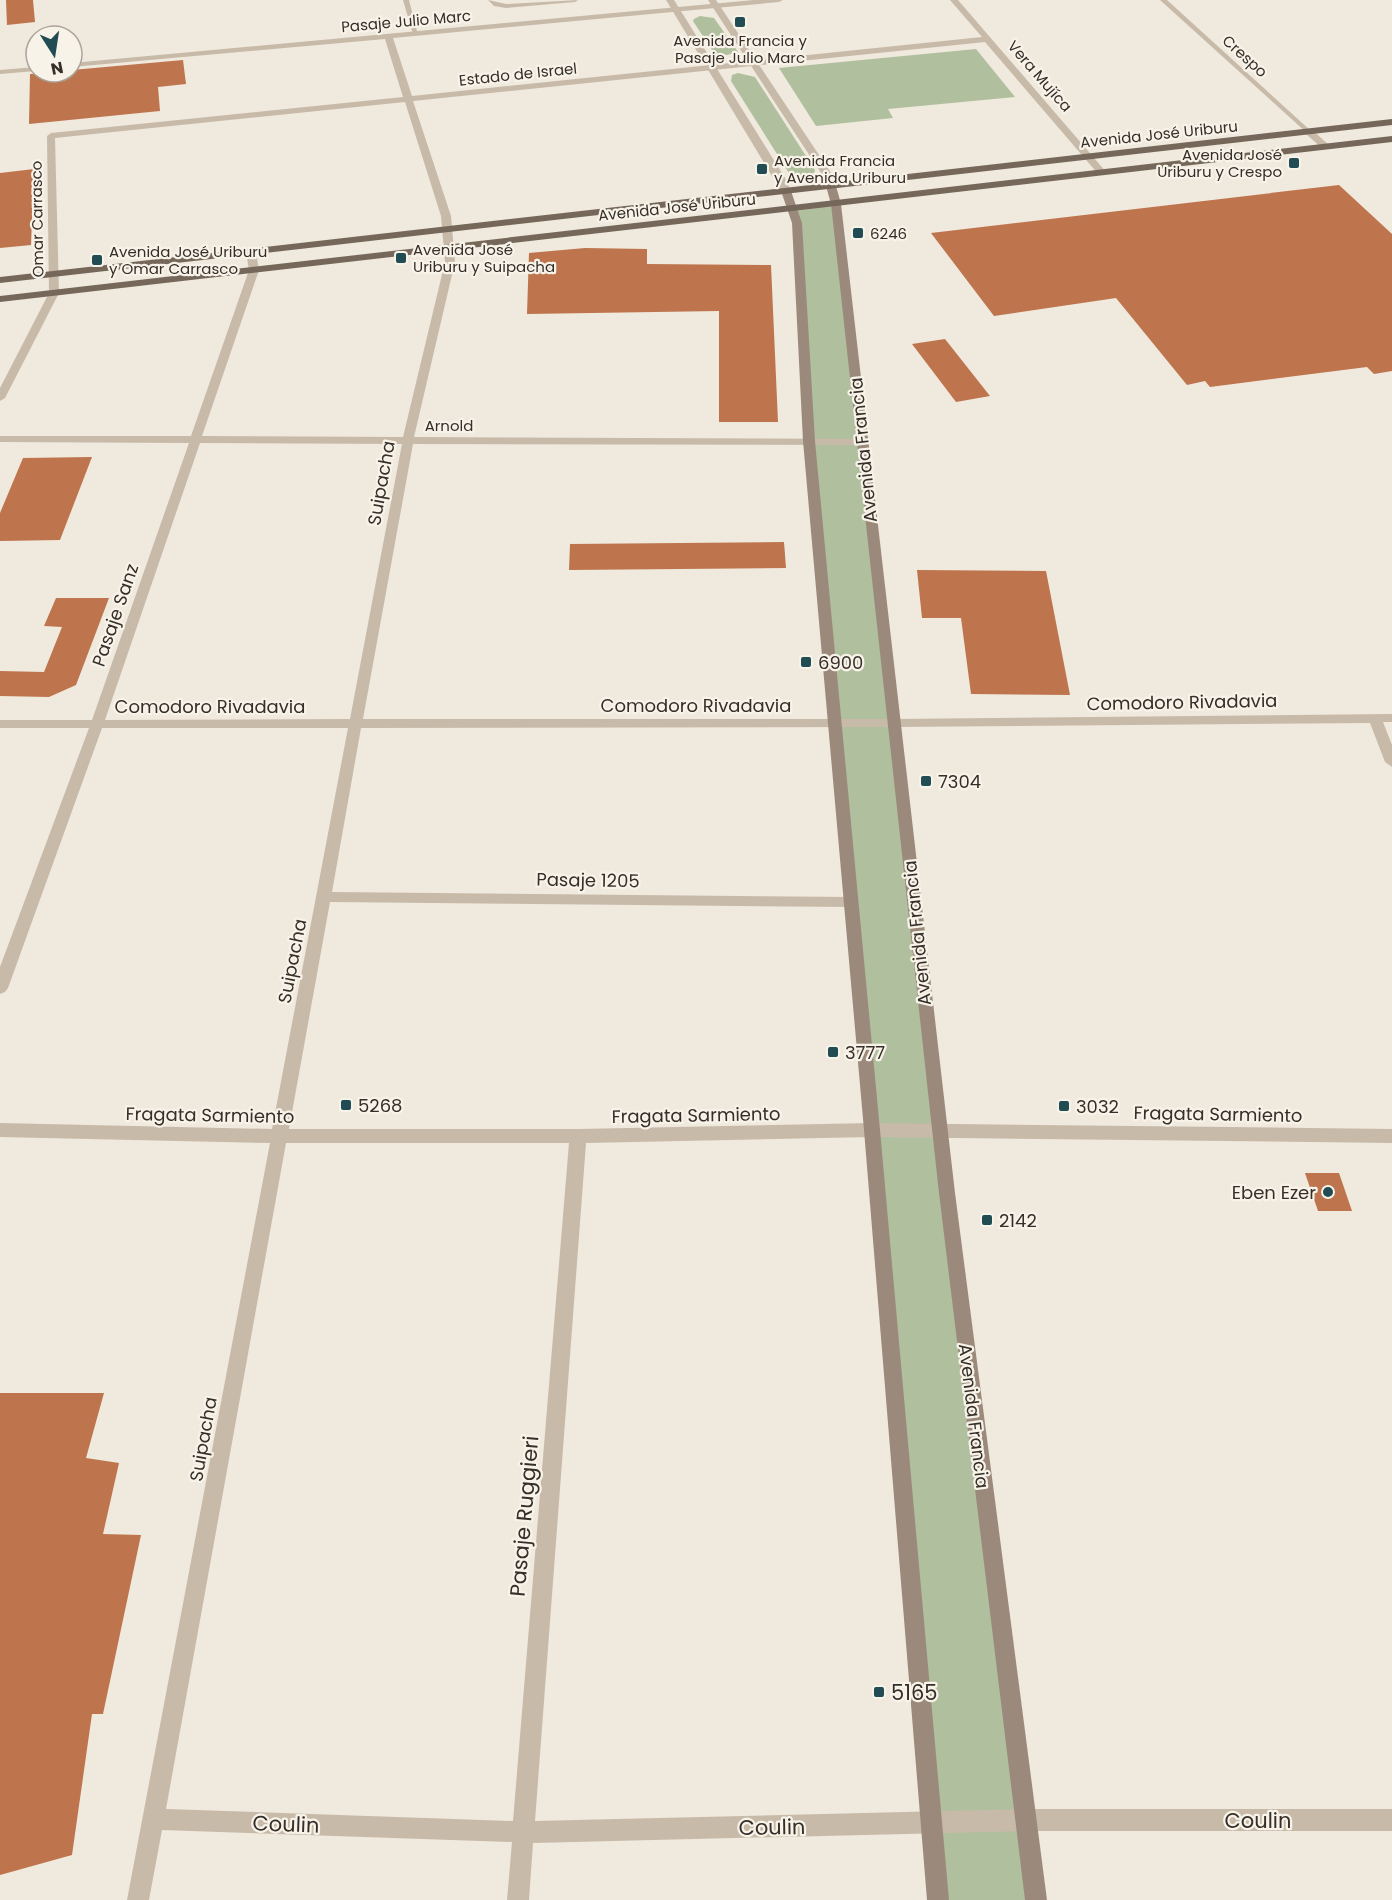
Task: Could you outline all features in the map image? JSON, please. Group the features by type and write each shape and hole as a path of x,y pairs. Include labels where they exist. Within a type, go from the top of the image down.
{"main road":[{"name":"Avenida José Uriburu","path":"0,280 1392,123"},
{"name":"Avenida José Uriburu","path":"0,299 1392,139"},
{"name":"Avenida Francia","path":"831,186 836,204 939,1131 1036,1900"},
{"path":"786,191 797,223 809,441 872,1131 938,1900"}],"street":[{"path":"670,0 786,191"},
{"name":"Pasaje Julio Marc","path":"84,64 676,9 713,3 779,0"},
{"name":"Vera Mujíca","path":"954,0 1102,173"},
{"name":"Avenida Francia","path":"713,3 826,173 831,186"},
{"name":"Suipacha","path":"138,1900 408,440 450,262 446,216 388,36"},
{"name":"Estado de Israel","path":"51,136 987,39"},
{"path":"0,72 24,70"},
{"path":"1309,132 1326,147"},
{"name":"Omar Carrasco","path":"0,398 54,293 51,136"},
{"name":"Pasaje Sanz","path":"0,988 97,724 254,270 251,252"},
{"name":"Arnold","path":"0,439 862,442"},
{"path":"1375,718 1392,762"},
{"name":"Comodoro Rivadavia","path":"0,724 894,723 1392,718"},
{"name":"Pasaje 1205","path":"324,897 851,902"},
{"name":"Fragata Sarmiento","path":"0,1130 278,1136 578,1136 939,1131 1392,1136"},
{"name":"Pasaje Ruggieri","path":"518,1900 578,1136"},
{"name":"Coulin","path":"152,1819 523,1832 933,1824 1025,1820 1392,1820"}],"lane":[{"path":"406,0 416,34"},
{"path":"491,0 496,5 506,6 575,0"},
{"name":"Crespo","path":"1163,0 1309,132"}],"green space":[{"path":"700,16 714,18 738,52 727,55 714,53 693,21"},
{"path":"976,49 1015,97 888,109 893,118 816,126 779,68"},
{"path":"738,73 755,77 815,170 814,173 802,177 789,173 731,81 732,75"},
{"path":"836,204 1036,1900 938,1900 793,209"}],"building":[{"path":"6,0 33,0 35,22 7,25"},
{"path":"183,60 186,84 158,87 160,111 29,124 30,84 84,84 84,69"},
{"path":"34,169 31,245 0,248 0,173"},
{"path":"1339,185 1392,234 1392,371 1374,374 1367,367 1210,387 1205,381 1187,385 1116,298 994,316 931,233"},
{"path":"585,248 647,249 647,264 771,265 778,422 719,422 719,311 527,314 529,253"},
{"path":"945,339 990,396 956,402 912,344"},
{"path":"92,457 60,540 0,541 0,513 23,458"},
{"path":"784,542 786,568 569,570 570,544"},
{"path":"917,570 1046,571 1070,695 971,694 961,618 922,618"},
{"path":"56,598 109,598 76,685 49,697 0,696 0,671 44,672 62,627 44,626"},
{"name":"Eben Ezer","path":"1305,1173 1339,1173 1352,1211 1318,1211"},
{"path":"0,1393 104,1393 86,1458 119,1463 103,1534 141,1535 103,1714 92,1714 72,1855 0,1875"}],"place":[{"name":"Avenida Francia y Pasaje Julio Marc","path":"740,22"},
{"name":"Avenida José Uriburu y Crespo","path":"1294,163"},
{"name":"Avenida Francia y Avenida Uriburu","path":"762,169"},
{"name":"6246","path":"858,233"},
{"name":"Avenida José Uriburu y Suipacha","path":"401,258"},
{"name":"Avenida José Uriburu y Omar Carrasco","path":"97,260"},
{"name":"6900","path":"806,662"},
{"name":"7304","path":"926,781"},
{"name":"3777","path":"833,1052"},
{"name":"5268","path":"346,1105"},
{"name":"3032","path":"1064,1106"},
{"name":"Eben Ezer","path":"1328,1192"},
{"name":"2142","path":"987,1220"},
{"name":"5165","path":"879,1692"}]}
